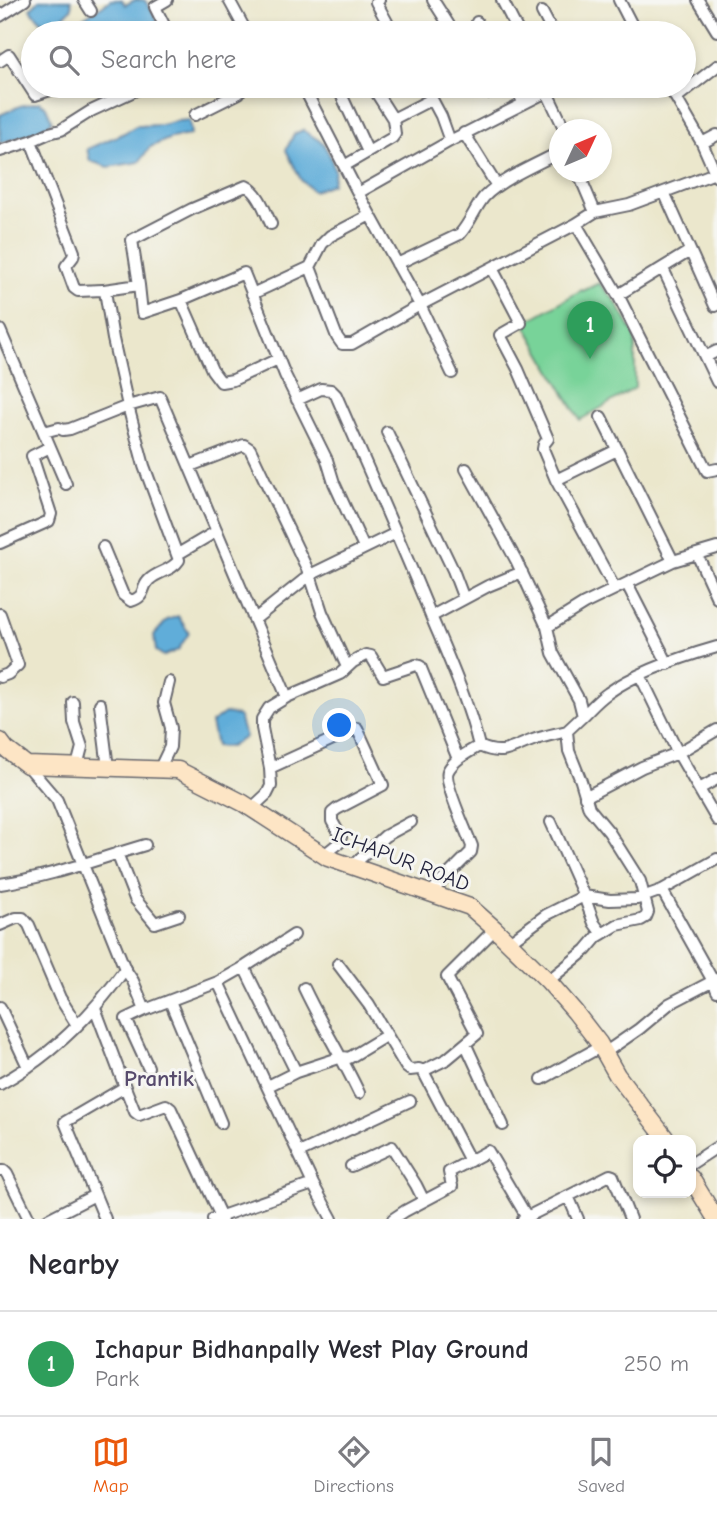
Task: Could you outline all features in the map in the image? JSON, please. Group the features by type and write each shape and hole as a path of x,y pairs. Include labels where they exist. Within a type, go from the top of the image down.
{"street":[{"path":"0,16 25,0"},
{"path":"84,0 91,11"},
{"path":"162,21 155,8 167,0"},
{"path":"229,0 240,21"},
{"path":"379,0 376,2 386,21"},
{"path":"433,0 446,21"},
{"path":"502,0 513,21"},
{"path":"619,0 630,21"},
{"path":"698,0 717,31"},
{"path":"542,12 547,21"},
{"path":"0,61 9,55 21,73"},
{"path":"696,82 717,66"},
{"path":"0,151 70,126 91,111 119,98"},
{"path":"195,115 229,98"},
{"path":"309,98 420,305 452,373"},
{"path":"343,98 368,152"},
{"path":"344,166 394,136 396,130 393,119 380,98"},
{"path":"521,98 524,103"},
{"path":"358,193 532,98"},
{"path":"549,98 560,119"},
{"path":"310,267 337,337 342,344 352,344 595,212 629,205 716,175 702,143 676,98"},
{"path":"393,119 432,99 450,141"},
{"path":"464,134 497,186"},
{"path":"702,143 717,135"},
{"path":"32,141 74,252 66,264 73,287 78,291 138,285"},
{"path":"397,264 460,234 483,198 497,186 549,157"},
{"path":"582,182 595,212"},
{"path":"271,224 256,192 246,186 192,209 132,240 142,313 181,300 244,273 278,359 327,460 334,483 364,548"},
{"path":"664,192 715,306"},
{"path":"252,294 310,267 322,244 330,236 370,215"},
{"path":"576,224 618,296 707,471 717,468"},
{"path":"618,296 690,251"},
{"path":"492,268 521,323 500,335 548,439 543,449 556,480 615,589"},
{"path":"663,268 717,382"},
{"path":"103,547 123,596 131,601 142,596 150,579 178,563 178,554 145,466 128,406 104,290"},
{"path":"181,300 212,370 222,382 233,380 278,359"},
{"path":"0,330 66,484"},
{"path":"705,357 717,351"},
{"path":"297,400 321,389 331,390 336,395 432,616 471,714 479,746"},
{"path":"44,432 59,428 70,429 128,406 160,397 287,697"},
{"path":"601,418 673,561"},
{"path":"387,432 453,570 464,599"},
{"path":"190,466 244,445 249,447 310,575 322,612 347,667"},
{"path":"0,543 49,521 51,514 32,456 50,447"},
{"path":"556,480 617,450"},
{"path":"466,469 522,572 547,627 553,653 579,700 583,716"},
{"path":"178,554 217,531"},
{"path":"255,619 310,575 396,533"},
{"path":"547,627 584,604 673,561 717,548"},
{"path":"696,554 717,598"},
{"path":"432,616 522,572"},
{"path":"627,584 668,664"},
{"path":"0,614 18,665 0,677"},
{"path":"479,746 491,751 506,751 532,740 567,731 608,693 640,675 687,656 717,648"},
{"path":"252,808 270,791 271,786 262,728 262,719 269,708 287,697 340,674 366,655 371,656 383,676 419,665 458,759"},
{"path":"640,675 678,752 717,820"},
{"path":"159,770 170,747 172,728 164,703 169,682"},
{"path":"73,702 74,722 82,747 77,766"},
{"path":"100,704 108,768"},
{"path":"270,768 357,728 383,785 332,813 332,821 341,837 339,843 324,855"},
{"path":"585,797 717,730"},
{"path":"548,981 586,950 597,937 617,925 641,920 648,912 640,881 609,832 589,808 569,751 567,731"},
{"path":"0,741 27,765 57,800 125,969 145,1010"},
{"path":"430,893 470,854 472,848 447,780 448,771 458,759 479,746"},
{"name":"ICHAPUR ROAD","path":"27,765 178,770 252,808 324,855 470,907 548,981 575,1012 617,1075 663,1135"},
{"path":"699,789 717,779"},
{"path":"352,866 385,836 411,822"},
{"path":"551,822 594,923 602,934"},
{"path":"0,884 26,881 64,871 145,845"},
{"path":"117,853 135,899 155,923 179,915"},
{"path":"508,943 546,915 584,896 610,900 637,899 662,890 717,859"},
{"path":"542,1079 602,1050 639,1028 669,1004 716,984 662,890"},
{"path":"0,925 16,918 23,918 29,925 60,998 77,1025"},
{"path":"338,964 369,1005 408,1069 423,1071 447,1059 477,1034 447,977 495,929"},
{"path":"148,1067 126,1019 218,982 294,935"},
{"path":"244,967 296,1072"},
{"path":"0,1084 20,1073 62,1040 104,999 125,969"},
{"path":"218,982 332,1219"},
{"path":"303,988 359,1093"},
{"path":"170,1001 221,1123"},
{"path":"0,1007 28,1067"},
{"path":"95,1008 135,1112 139,1115 166,1105 171,1109 218,1218 313,1184"},
{"path":"268,1086 296,1072 342,1057 349,1058 387,1035"},
{"path":"466,1045 503,1125"},
{"path":"423,1071 470,1161"},
{"path":"105,1219 65,1122 125,1087"},
{"path":"299,1153 410,1101"},
{"path":"351,1166 392,1147 424,1201"},
{"path":"696,1161 717,1147"},
{"path":"393,1219 452,1186 449,1172 488,1151 525,1218 611,1175 629,1219"},
{"path":"0,1171 7,1174 29,1219"},
{"path":"696,1186 716,1219"},
{"path":"48,1219 95,1195"},
{"path":"568,1196 578,1219"}],"green space":[{"path":"599,283 615,301 635,336 635,388 580,420 524,323"}],"water":[{"path":"39,0 71,0 72,8 60,20 51,21 41,21 30,9"},
{"path":"111,0 122,0 125,5 135,0 144,0 157,21 78,21"},
{"path":"39,102 46,107 52,121 35,132 0,143 0,115 20,106"},
{"path":"189,120 191,135 171,138 150,147 139,162 108,167 90,161 87,149 136,126"},
{"path":"303,130 323,143 335,171 332,184 313,191 301,180 286,150 294,134"},
{"path":"178,616 189,633 178,650 164,656 156,651 154,635 167,620"},
{"path":"225,713 239,716 245,737 230,747 216,746 211,723"}],"place":[{"name":"Ichapur Bidhanpally West Play Ground","path":"590,359"}],"district":[{"name":"Prantik","path":"159,1078"}]}
